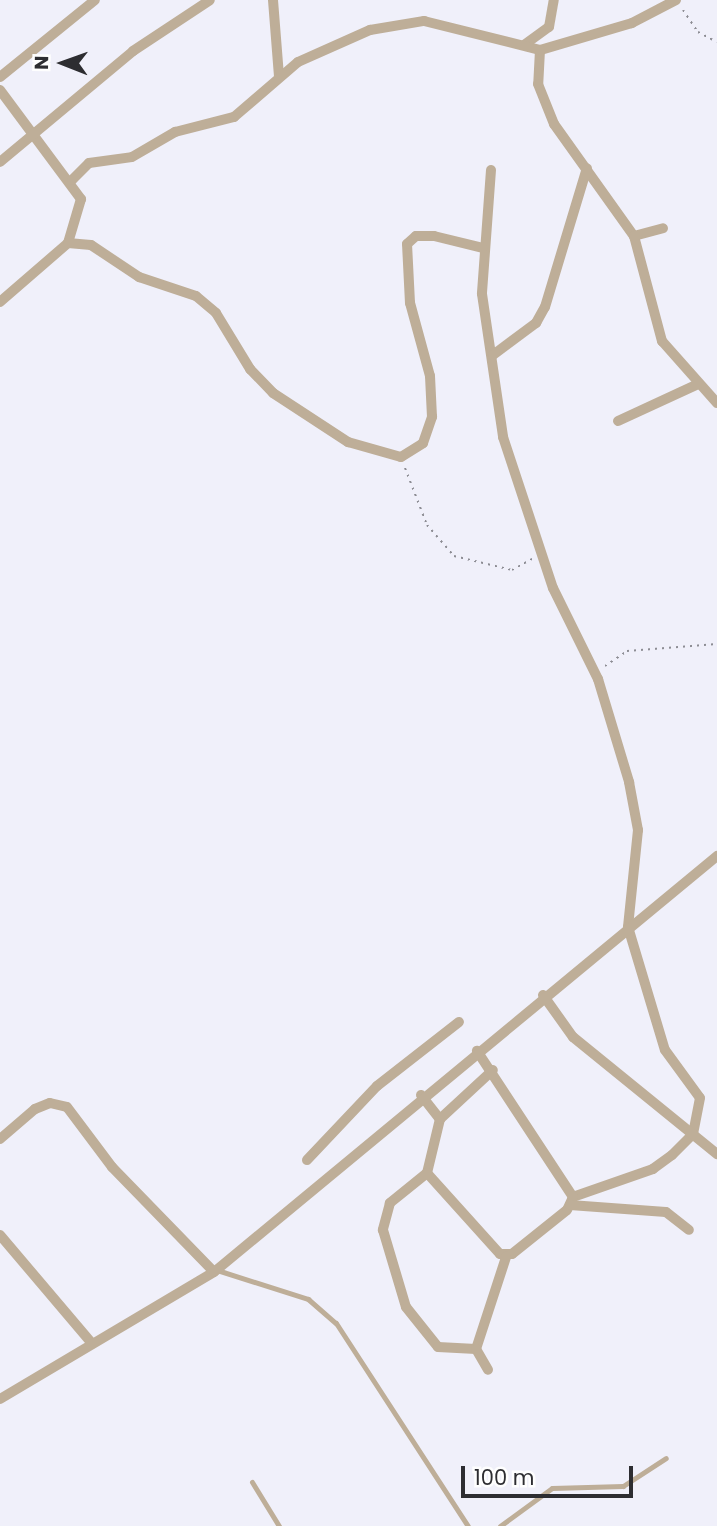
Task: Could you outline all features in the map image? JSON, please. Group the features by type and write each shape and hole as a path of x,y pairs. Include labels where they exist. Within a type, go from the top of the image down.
{"street":[{"path":"0,77 95,0"},
{"path":"0,162 33,130 210,0"},
{"path":"273,0 279,77"},
{"path":"524,45 549,27 554,0"},
{"path":"72,180 89,163 132,157 175,132 234,117 298,62 402,22 540,50 632,23 677,0"},
{"path":"540,50 538,85 547,109 634,236 662,341 717,403"},
{"path":"0,90 72,180 81,211 68,243 0,302"},
{"path":"493,355 536,323 545,307 587,168"},
{"path":"488,1370 476,1349 506,1257 572,1201 653,1169 693,1134 700,1098 665,1050 628,928 637,810 598,679 541,551 503,436 482,294 483,248 491,170"},
{"path":"634,236 663,228"},
{"path":"68,243 91,245 139,277 196,296 221,319 250,369 273,393 348,442 401,457 424,443 432,417 430,376 410,303 407,244 416,236 434,236 483,248"},
{"path":"618,421 698,384"},
{"path":"0,1399 90,1341 215,1271 543,995 717,856"},
{"path":"543,995 573,1037 717,1154"},
{"path":"307,1160 377,1086 459,1022"},
{"path":"477,1051 493,1070 572,1201"},
{"path":"476,1349 438,1347 397,1287 384,1216 427,1173 440,1119 493,1070"},
{"path":"421,1096 440,1119"},
{"path":"0,1139 35,1109 50,1103 67,1107 113,1167 215,1271"},
{"path":"427,1173 506,1257"},
{"path":"572,1201 666,1212 689,1230"},
{"path":"0,1235 90,1341"}],"lane":[{"path":"215,1271 308,1299 336,1323 468,1526"},
{"path":"500,1526 552,1488 623,1486 666,1458"},
{"path":"252,1482 279,1526"}],"path":[{"path":"677,0 698,32 717,42"},
{"path":"401,457 427,525 454,556 512,570 541,551"},
{"path":"598,679 606,664 626,651 717,644"}]}
